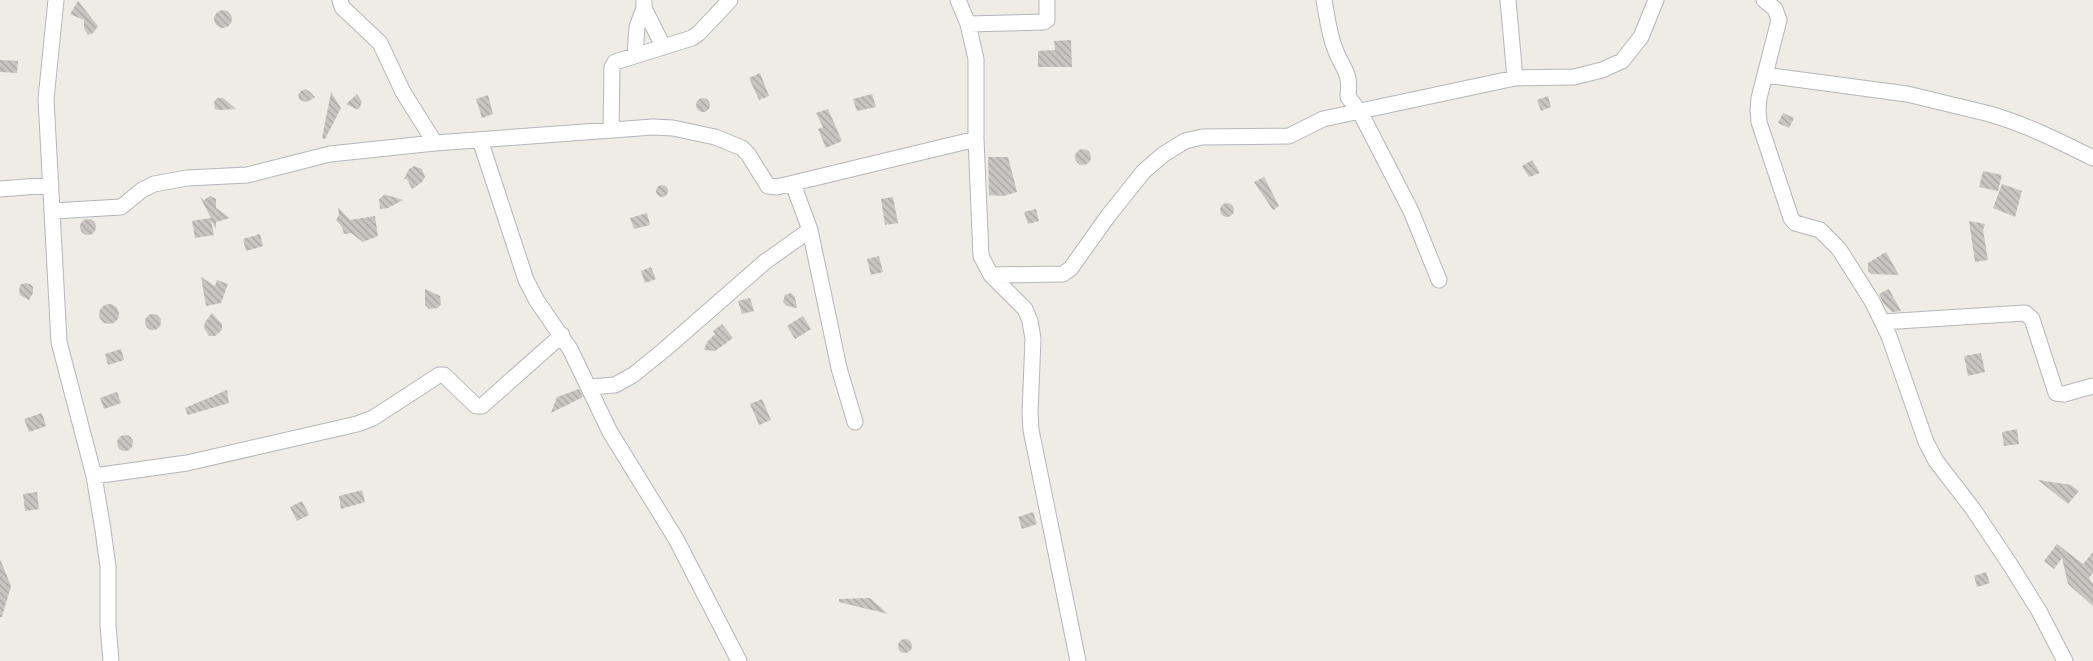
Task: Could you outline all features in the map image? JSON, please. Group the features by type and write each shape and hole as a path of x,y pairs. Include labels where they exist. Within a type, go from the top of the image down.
{"street":[{"path":"56,0 46,99 59,342 94,476 108,567 110,661"},
{"path":"340,0 342,7 380,43 404,92 435,143"},
{"path":"612,130 612,67 615,62 692,38 730,0"},
{"path":"958,0 968,24 976,59 976,139 981,256 991,275 1025,309 1030,321 1033,339 1031,430 1078,661"},
{"path":"968,24 1044,22 1047,20 1047,0"},
{"path":"991,275 1063,274 1071,268 1108,216 1144,171 1164,154 1185,142 1202,137 1289,136 1341,110 1346,104 1349,83 1346,67 1335,50 1324,0"},
{"path":"1508,0 1515,78"},
{"path":"1323,119 1515,78 1574,77 1602,70 1622,61 1641,37 1656,0"},
{"path":"1764,0 1775,9 1779,20 1759,98 1759,122 1791,218 1795,223 1820,230 1839,249 1890,336 1926,442 1936,461 1974,509 2012,566 2066,661"},
{"path":"644,4 663,46"},
{"path":"635,55 637,27 644,4"},
{"path":"1765,75 1908,94 1992,115 2062,143 2093,158"},
{"path":"1348,97 1360,112 1411,211 1439,280"},
{"path":"53,211 121,207 148,187 187,178 234,176 330,154 435,143 653,127 673,128 715,137 742,148 748,154 768,186 777,187 976,139"},
{"path":"480,140 522,272 537,300 562,335 590,387 610,432 684,553 739,661"},
{"path":"793,184 810,230 839,368 855,422"},
{"path":"0,189 51,185"},
{"path":"590,387 615,385 633,375 766,261 810,230"},
{"path":"1882,322 2025,313 2032,319 2056,392 2064,394 2093,386"},
{"path":"94,476 187,462 357,424 373,418 439,375 444,375 476,406 482,406 562,335"}],"building":[{"path":"78,1 98,26 93,33 88,35 84,29 84,20 70,14"},
{"path":"223,10 229,13 232,19 229,25 223,28 217,25 214,19 217,13"},
{"path":"1071,40 1072,67 1038,67 1038,51 1055,50 1054,41"},
{"path":"0,60 18,61 17,73 0,72"},
{"path":"760,73 769,96 759,100 749,78"},
{"path":"305,89 315,97 307,102 300,100 298,95"},
{"path":"331,92 341,108 325,139 322,138"},
{"path":"357,94 362,102 359,109 346,104"},
{"path":"872,94 876,107 857,111 853,99"},
{"path":"488,95 493,114 482,118 476,99"},
{"path":"1548,96 1551,107 1541,111 1537,100"},
{"path":"217,98 223,98 236,109 215,109 214,102"},
{"path":"703,98 708,100 710,105 708,110 703,112 698,110 696,105 698,100"},
{"path":"828,109 842,141 826,148 818,129 823,127 816,113"},
{"path":"1783,113 1794,118 1789,128 1778,123"},
{"path":"1083,149 1089,151 1091,157 1089,163 1083,165 1077,163 1075,157 1077,151"},
{"path":"988,157 1008,157 1017,192 1003,196 989,195"},
{"path":"1532,160 1540,173 1529,177 1522,166"},
{"path":"414,166 422,169 425,177 422,182 412,189 407,179 404,179 409,169"},
{"path":"1983,171 2002,175 1998,191 1979,187"},
{"path":"1264,177 1279,206 1273,210 1254,182"},
{"path":"2002,184 2022,191 2015,217 1993,208"},
{"path":"664,185 667,186 667,196 660,197 657,196 656,189 657,186"},
{"path":"384,195 403,200 388,208 380,209 379,199"},
{"path":"210,196 216,199 216,208 230,218 216,222 216,229 211,220 214,235 195,238 192,221 211,218 200,197 204,200"},
{"path":"893,197 898,223 885,225 881,199"},
{"path":"1224,203 1230,203 1234,210 1230,217 1224,217 1220,213 1220,207"},
{"path":"338,207 350,220 375,216 378,236 363,242 351,233 344,234 342,227 336,220 339,215"},
{"path":"1036,209 1039,221 1028,224 1024,212"},
{"path":"647,213 650,225 634,229 630,218"},
{"path":"85,219 91,219 96,224 94,233 85,235 80,230 80,224"},
{"path":"1969,221 1985,224 1983,230 1988,260 1975,262"},
{"path":"260,234 263,246 246,251 243,239"},
{"path":"1886,252 1899,275 1872,274 1868,271 1868,263"},
{"path":"879,256 883,272 871,275 867,259"},
{"path":"651,267 656,279 645,283 641,271"},
{"path":"201,277 215,286 217,280 228,284 221,303 206,306"},
{"path":"25,283 33,287 33,293 29,300 21,296 19,292 20,285"},
{"path":"425,289 440,296 441,304 438,308 429,309 425,305"},
{"path":"1889,289 1901,311 1892,312 1883,303 1879,294"},
{"path":"791,293 795,297 797,308 787,306 783,302 785,295"},
{"path":"750,298 754,311 742,314 738,301"},
{"path":"109,304 116,307 119,314 116,321 109,324 102,321 99,314 102,307"},
{"path":"212,313 222,324 222,330 215,336 209,336 204,328 205,322"},
{"path":"153,314 159,316 161,322 159,328 153,330 147,328 145,322 147,316"},
{"path":"803,316 811,329 795,339 787,326"},
{"path":"722,324 733,338 715,351 704,350 707,342 715,334 713,331"},
{"path":"121,349 124,360 108,365 105,354"},
{"path":"1981,353 1985,372 1968,376 1964,356"},
{"path":"579,389 583,397 551,413 557,397"},
{"path":"227,390 229,403 188,415 185,408"},
{"path":"117,392 121,403 104,409 100,398"},
{"path":"762,399 771,420 759,425 750,404"},
{"path":"42,413 46,426 29,432 24,419"},
{"path":"2017,429 2019,444 2004,446 2002,432"},
{"path":"125,435 131,437 133,443 131,449 125,451 119,449 117,443 119,437"},
{"path":"2038,480 2071,485 2079,491 2068,504"},
{"path":"362,490 365,502 341,509 339,496"},
{"path":"37,492 39,509 25,511 23,494"},
{"path":"302,501 309,515 297,521 290,507"},
{"path":"1033,512 1037,524 1022,529 1018,517"},
{"path":"2057,544 2083,564 2093,552 2093,573 2089,578 2093,584 2093,606 2068,584 2062,558 2054,569 2044,561"},
{"path":"0,559 11,586 2,617 0,617"},
{"path":"1986,572 1990,583 1977,587 1974,576"},
{"path":"870,598 888,614 839,602 839,599"},
{"path":"902,639 908,639 912,646 908,653 902,653 898,649 898,643"}]}
